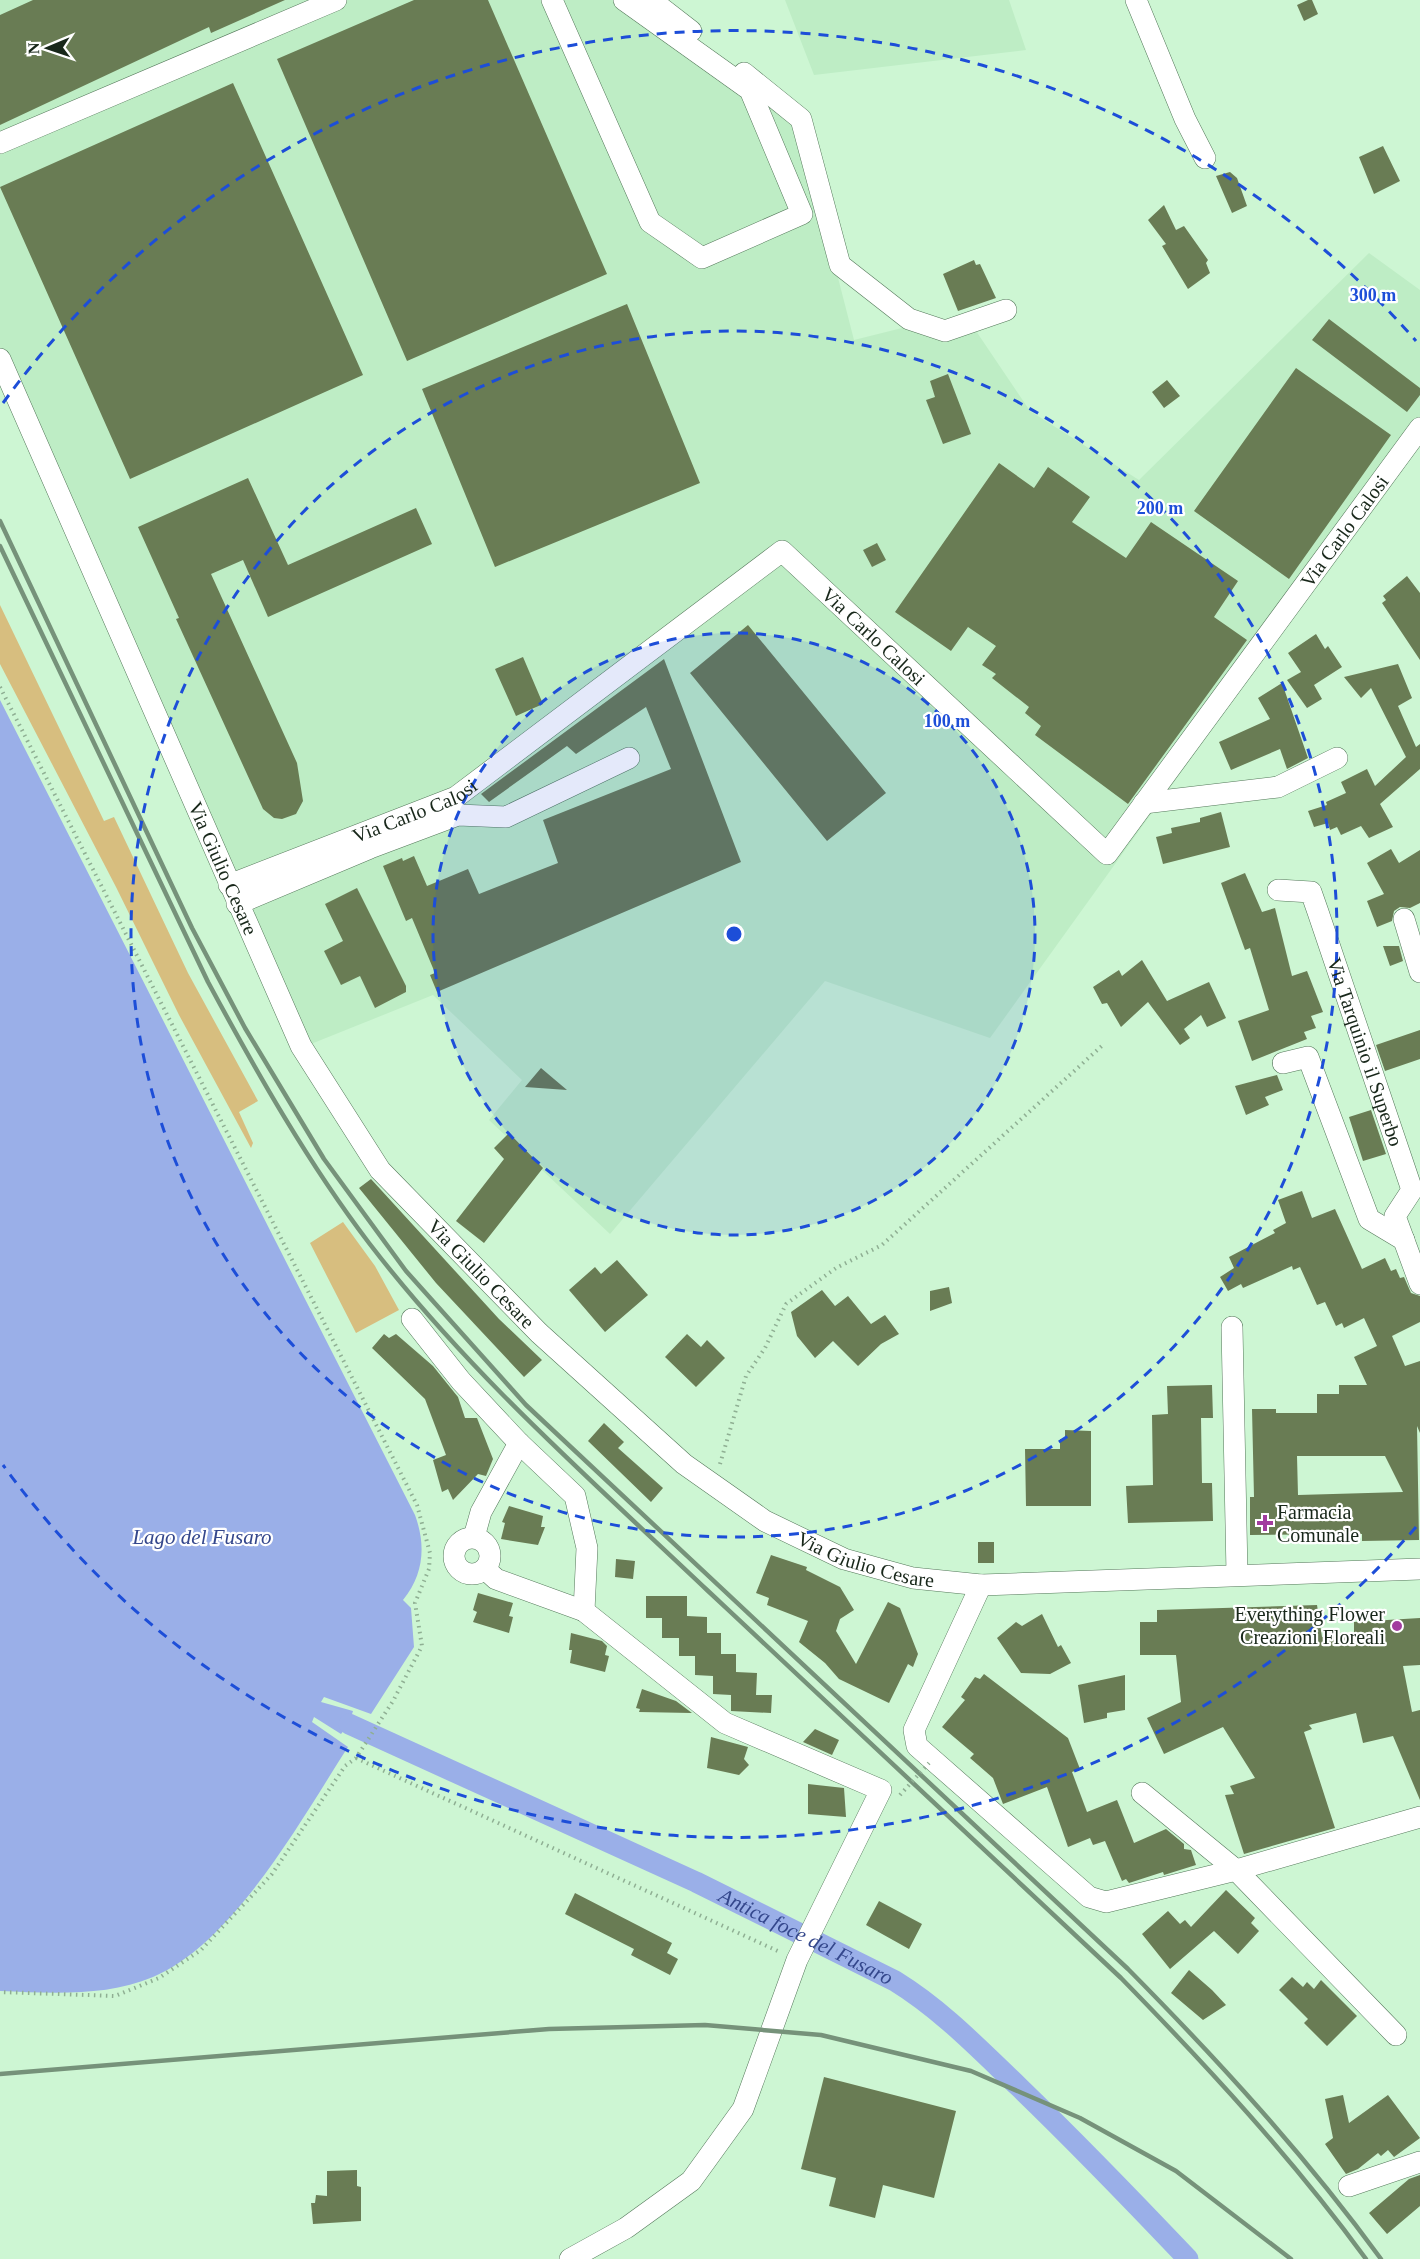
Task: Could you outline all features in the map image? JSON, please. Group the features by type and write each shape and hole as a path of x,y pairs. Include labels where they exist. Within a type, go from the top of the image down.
{"street":[{"path":"0,143 336,0"},
{"path":"552,0 650,222 702,258 802,214 750,90 624,0"},
{"path":"651,0 801,119 840,265 909,319 945,331 1006,310"},
{"path":"1136,0 1185,119 1205,158"},
{"name":"Via Giulio Cesare","path":"0,359 301,1046 380,1170 539,1333 684,1464 765,1521 844,1559 913,1578 981,1585 1420,1569"},
{"name":"Via Carlo Calosi","path":"233,894 456,797 782,551 1107,854 1420,428"},
{"path":"233,894 370,848 458,815 506,817 629,758"},
{"path":"1144,803 1278,786 1337,758"},
{"name":"Via Tarquinio il Superbo","path":"1278,890 1311,892 1412,1190 1395,1216 1420,1284"},
{"path":"1404,919 1420,972"},
{"path":"1283,1063 1308,1057 1369,1219 1404,1240"},
{"path":"412,1319 461,1381 519,1443 575,1496 587,1548 584,1611"},
{"path":"1232,1327 1237,1574"},
{"path":"474,1537 481,1512 519,1443"},
{"path":"474,1537 484,1542 490,1552 485,1569 468,1574 457,1568 453,1556 457,1544 474,1537"},
{"path":"485,1569 496,1579 584,1611 724,1723 890,1792 800,1955 743,2109 691,2181 626,2228 570,2259"},
{"path":"981,1585 914,1730 923,1754 1089,1897 1106,1902 1236,1870 1418,1820"},
{"path":"1142,1793 1236,1870 1396,2035"},
{"path":"1349,2186 1420,2162"}],"path":[{"path":"0,687 417,1505 430,1553 429,1569 415,1603 422,1646 393,1701 356,1758 345,1766 272,1874 201,1950 168,1972 115,1996 0,1992"},
{"path":"714,1485 746,1376 765,1348 786,1304 836,1268 882,1245 1104,1044"},
{"path":"890,1792 923,1754"},
{"path":"356,1758 800,1955"}],"shaded area":[{"path":"0,0 643,0 798,122 854,340 906,327 974,328 1030,411 1139,480 1369,253 1420,290 1420,440 990,1038 825,981 610,1234 489,1120 522,1080 433,995 296,1050 0,355"},
{"path":"785,0 1009,0 1026,50 814,75"},
{"path":"0,605 104,821 114,817 188,973 258,1101 239,1112 253,1143 251,1148 179,1015 116,887 0,664"},
{"path":"343,1222 375,1266 399,1310 356,1333 310,1243"}],"water":[{"name":"Lago del Fusaro","path":"0,700 415,1515 422,1548 419,1570 403,1600 411,1608 414,1647 371,1714 324,1697 321,1702 353,1711 349,1724 341,1734 314,1717 312,1722 348,1747 264,1876 211,1937 183,1960 153,1977 97,1991 0,1991"}],"building":[{"path":"33,0 285,0 211,33 209,27 0,125 0,15"},
{"path":"414,0 488,0 607,274 407,361 277,59"},
{"path":"1312,0 1318,14 1304,21 1297,5"},
{"path":"233,83 363,375 130,479 0,187"},
{"path":"1383,146 1400,181 1374,194 1359,157"},
{"path":"1230,172 1237,178 1247,206 1232,213 1216,176"},
{"path":"1164,205 1176,230 1184,226 1208,260 1206,263 1210,273 1188,289 1162,246 1166,244 1148,220"},
{"path":"974,260 976,265 980,264 996,298 958,311 943,274"},
{"path":"627,304 700,483 495,567 422,389"},
{"path":"1329,319 1420,388 1420,395 1407,412 1312,340"},
{"path":"1296,368 1391,435 1289,579 1194,511"},
{"path":"948,374 971,434 943,444 926,400 935,397 930,381"},
{"path":"1167,380 1180,396 1164,408 1152,392"},
{"path":"999,463 1034,488 1048,467 1090,497 1072,522 1126,558 1151,522 1238,581 1214,617 1247,640 1128,804 1035,735 1041,726 1025,713 1029,707 992,678 996,674 982,665 996,646 968,627 951,651 895,612"},
{"path":"248,478 288,565 416,508 432,544 268,617 243,560 211,574 297,763 303,801 296,814 282,819 274,818 263,809 176,619 179,618 138,527"},
{"path":"877,543 886,560 872,567 863,550"},
{"path":"1407,576 1420,593 1420,660 1382,603 1386,600 1383,596"},
{"path":"748,625 886,793 827,841 690,673"},
{"path":"1316,634 1325,649 1328,646 1342,667 1314,685 1322,699 1307,708 1287,680 1301,672 1288,653"},
{"path":"523,657 543,704 516,716 495,669"},
{"path":"664,659 741,862 437,992 430,975 435,973 412,918 406,921 383,866 414,856 427,886 468,869 479,894 558,863 543,820 671,769 646,707 576,754 567,746 489,802 481,794"},
{"path":"1398,664 1412,698 1398,706 1416,747 1420,744 1420,769 1380,804 1393,827 1369,838 1361,826 1341,835 1337,827 1330,830 1328,823 1314,827 1308,811 1327,805 1326,802 1346,793 1341,782 1367,769 1375,786 1406,757 1371,688 1361,698 1344,677"},
{"path":"1282,683 1308,758 1287,769 1280,749 1231,770 1219,742 1270,719 1258,698"},
{"path":"1221,812 1230,847 1163,864 1156,837 1172,833 1171,828 1200,822 1200,818"},
{"path":"1391,849 1399,863 1420,850 1420,903 1410,908 1400,907 1394,911 1392,921 1377,927 1367,901 1384,894 1367,863"},
{"path":"1245,873 1262,912 1275,908 1292,976 1307,971 1323,1012 1311,1016 1316,1028 1304,1032 1307,1039 1252,1061 1238,1021 1269,1010 1250,948 1245,950 1221,883"},
{"path":"357,888 406,986 406,992 375,1008 360,976 341,985 324,951 343,941 325,904"},
{"path":"1383,946 1399,946 1403,961 1390,966"},
{"path":"1142,960 1167,1001 1209,982 1226,1018 1207,1027 1201,1015 1184,1029 1190,1038 1180,1045 1148,1002 1121,1027 1107,1003 1102,1004 1093,987 1119,970 1122,976"},
{"path":"1420,1030 1420,1059 1385,1071 1376,1045"},
{"path":"541,1068 567,1090 525,1087"},
{"path":"1277,1075 1283,1090 1265,1097 1269,1105 1246,1115 1235,1086"},
{"path":"1371,1110 1386,1154 1363,1161 1349,1117"},
{"path":"509,1133 543,1168 484,1243 456,1221 504,1159 494,1148"},
{"path":"371,1179 499,1319 542,1360 524,1377 436,1283 359,1188"},
{"path":"1302,1191 1312,1218 1335,1209 1362,1269 1385,1258 1391,1271 1396,1269 1400,1278 1404,1277 1411,1293 1420,1296 1420,1322 1392,1336 1405,1366 1420,1361 1420,1433 1417,1426 1419,1540 1362,1541 1362,1534 1250,1535 1250,1497 1254,1497 1252,1409 1276,1409 1276,1413 1317,1413 1317,1394 1339,1394 1339,1385 1367,1385 1354,1357 1377,1346 1364,1318 1344,1328 1342,1323 1336,1326 1325,1302 1317,1305 1300,1267 1293,1270 1292,1266 1243,1288 1241,1284 1228,1291 1220,1277 1234,1268 1229,1257 1275,1233 1273,1230 1286,1223 1278,1200","holes":["1297,1456 1385,1456 1403,1492 1298,1495"]},
{"path":"617,1260 648,1295 605,1332 569,1290 595,1267 601,1274"},
{"path":"949,1287 952,1303 930,1311 930,1291"},
{"path":"822,1290 835,1306 848,1296 871,1324 885,1315 899,1334 881,1344 858,1366 833,1341 815,1358 797,1336 791,1312"},
{"path":"384,1334 389,1338 396,1334 433,1366 458,1397 465,1418 477,1418 493,1459 486,1476 478,1474 453,1500 448,1489 442,1492 433,1460 446,1455 425,1399 372,1348"},
{"path":"687,1334 701,1347 707,1340 725,1358 696,1387 665,1357"},
{"path":"1212,1385 1213,1418 1201,1418 1202,1483 1212,1483 1213,1521 1128,1523 1126,1486 1153,1485 1152,1415 1168,1414 1167,1386"},
{"path":"604,1423 624,1442 618,1448 663,1488 651,1502 588,1441"},
{"path":"1065,1430 1091,1431 1091,1506 1026,1506 1025,1449 1060,1449 1060,1439 1065,1439"},
{"path":"509,1506 543,1516 541,1527 545,1527 538,1545 501,1539 505,1523 502,1522"},
{"path":"978,1542 994,1542 994,1563 978,1563"},
{"path":"771,1555 807,1567 806,1570 840,1587 854,1610 840,1619 836,1631 856,1664 888,1602 900,1608 918,1654 913,1667 908,1664 889,1703 839,1679 825,1663 799,1642 808,1621 767,1605 769,1598 756,1593"},
{"path":"616,1559 635,1561 633,1579 615,1577"},
{"path":"478,1593 513,1603 509,1616 513,1617 509,1633 473,1622 477,1612 473,1610"},
{"path":"646,1596 687,1596 687,1616 707,1617 707,1633 721,1633 721,1654 736,1654 736,1672 757,1673 756,1695 772,1695 771,1713 731,1711 731,1695 713,1694 713,1676 695,1675 695,1656 679,1656 679,1638 662,1638 662,1618 646,1618"},
{"path":"1317,1605 1322,1637 1354,1634 1354,1622 1420,1618 1420,1665 1403,1666 1412,1712 1420,1710 1420,1800 1393,1736 1363,1743 1356,1713 1309,1725 1312,1729 1304,1732 1335,1828 1244,1854 1225,1795 1234,1794 1230,1786 1255,1778 1223,1727 1164,1754 1147,1718 1181,1702 1176,1655 1140,1655 1140,1622 1157,1622 1157,1610"},
{"path":"1042,1614 1058,1647 1061,1645 1071,1663 1050,1674 1021,1673 997,1638 1016,1622 1022,1626"},
{"path":"571,1633 602,1641 607,1646 605,1655 609,1656 605,1672 570,1663"},
{"path":"984,1674 1068,1738 1080,1769 1072,1772 1087,1812 1117,1800 1134,1843 1166,1829 1184,1844 1184,1849 1191,1850 1196,1865 1164,1875 1163,1872 1129,1883 1126,1879 1122,1881 1105,1841 1093,1845 1090,1838 1068,1847 1047,1787 1003,1804 993,1778 970,1758 974,1754 942,1727 965,1700 961,1697 975,1677 980,1679"},
{"path":"1125,1675 1125,1710 1107,1713 1107,1718 1084,1723 1078,1685"},
{"path":"642,1689 676,1701 692,1713 639,1712 640,1709 636,1708"},
{"path":"815,1729 839,1740 832,1755 803,1742"},
{"path":"711,1737 748,1747 744,1759 749,1765 739,1775 707,1768"},
{"path":"808,1784 844,1788 846,1817 808,1814"},
{"path":"1226,1890 1255,1918 1251,1923 1259,1931 1238,1954 1214,1931 1170,1969 1142,1934 1168,1911 1180,1924 1185,1920 1191,1927"},
{"path":"575,1893 672,1943 667,1953 678,1959 670,1975 631,1955 634,1949 565,1914"},
{"path":"879,1901 922,1924 909,1949 866,1925"},
{"path":"1189,1970 1226,2005 1203,2020 1171,1993"},
{"path":"1292,1977 1303,1987 1307,1982 1314,1989 1321,1980 1357,2016 1327,2046 1304,2023 1308,2019 1279,1990"},
{"path":"824,2077 956,2111 934,2198 883,2185 875,2218 829,2206 836,2178 801,2169"},
{"path":"1343,2095 1349,2123 1388,2095 1420,2138 1394,2157 1388,2150 1381,2156 1378,2153 1358,2169 1346,2174 1325,2144 1333,2138 1325,2099"},
{"path":"357,2170 357,2186 361,2187 361,2221 313,2224 311,2203 315,2203 316,2195 327,2196 327,2171"},
{"path":"1420,2175 1420,2206 1387,2234 1369,2213 1409,2179"}],"waterway":[{"name":"Antica foce del Fusaro","path":"349,1724 696,1882 895,1981 929,2004 975,2044 1041,2108 1188,2259"}],"railway":[{"path":"0,521 192,928 245,1028 324,1159 406,1271 526,1405 1128,1969 1195,2038 1292,2146 1381,2259"},
{"path":"0,546 208,982 284,1116 325,1181 369,1243 447,1336 531,1423 1121,1978 1186,2045 1279,2149 1366,2259"},
{"path":"0,2074 549,2029 705,2025 821,2035 971,2071 1080,2118 1176,2171 1291,2259"}],"place":[{"name":"Farmacia Comunale","path":"1265,1523"},
{"name":"Everything Flower Creazioni Floreali","path":"1397,1626"}]}
